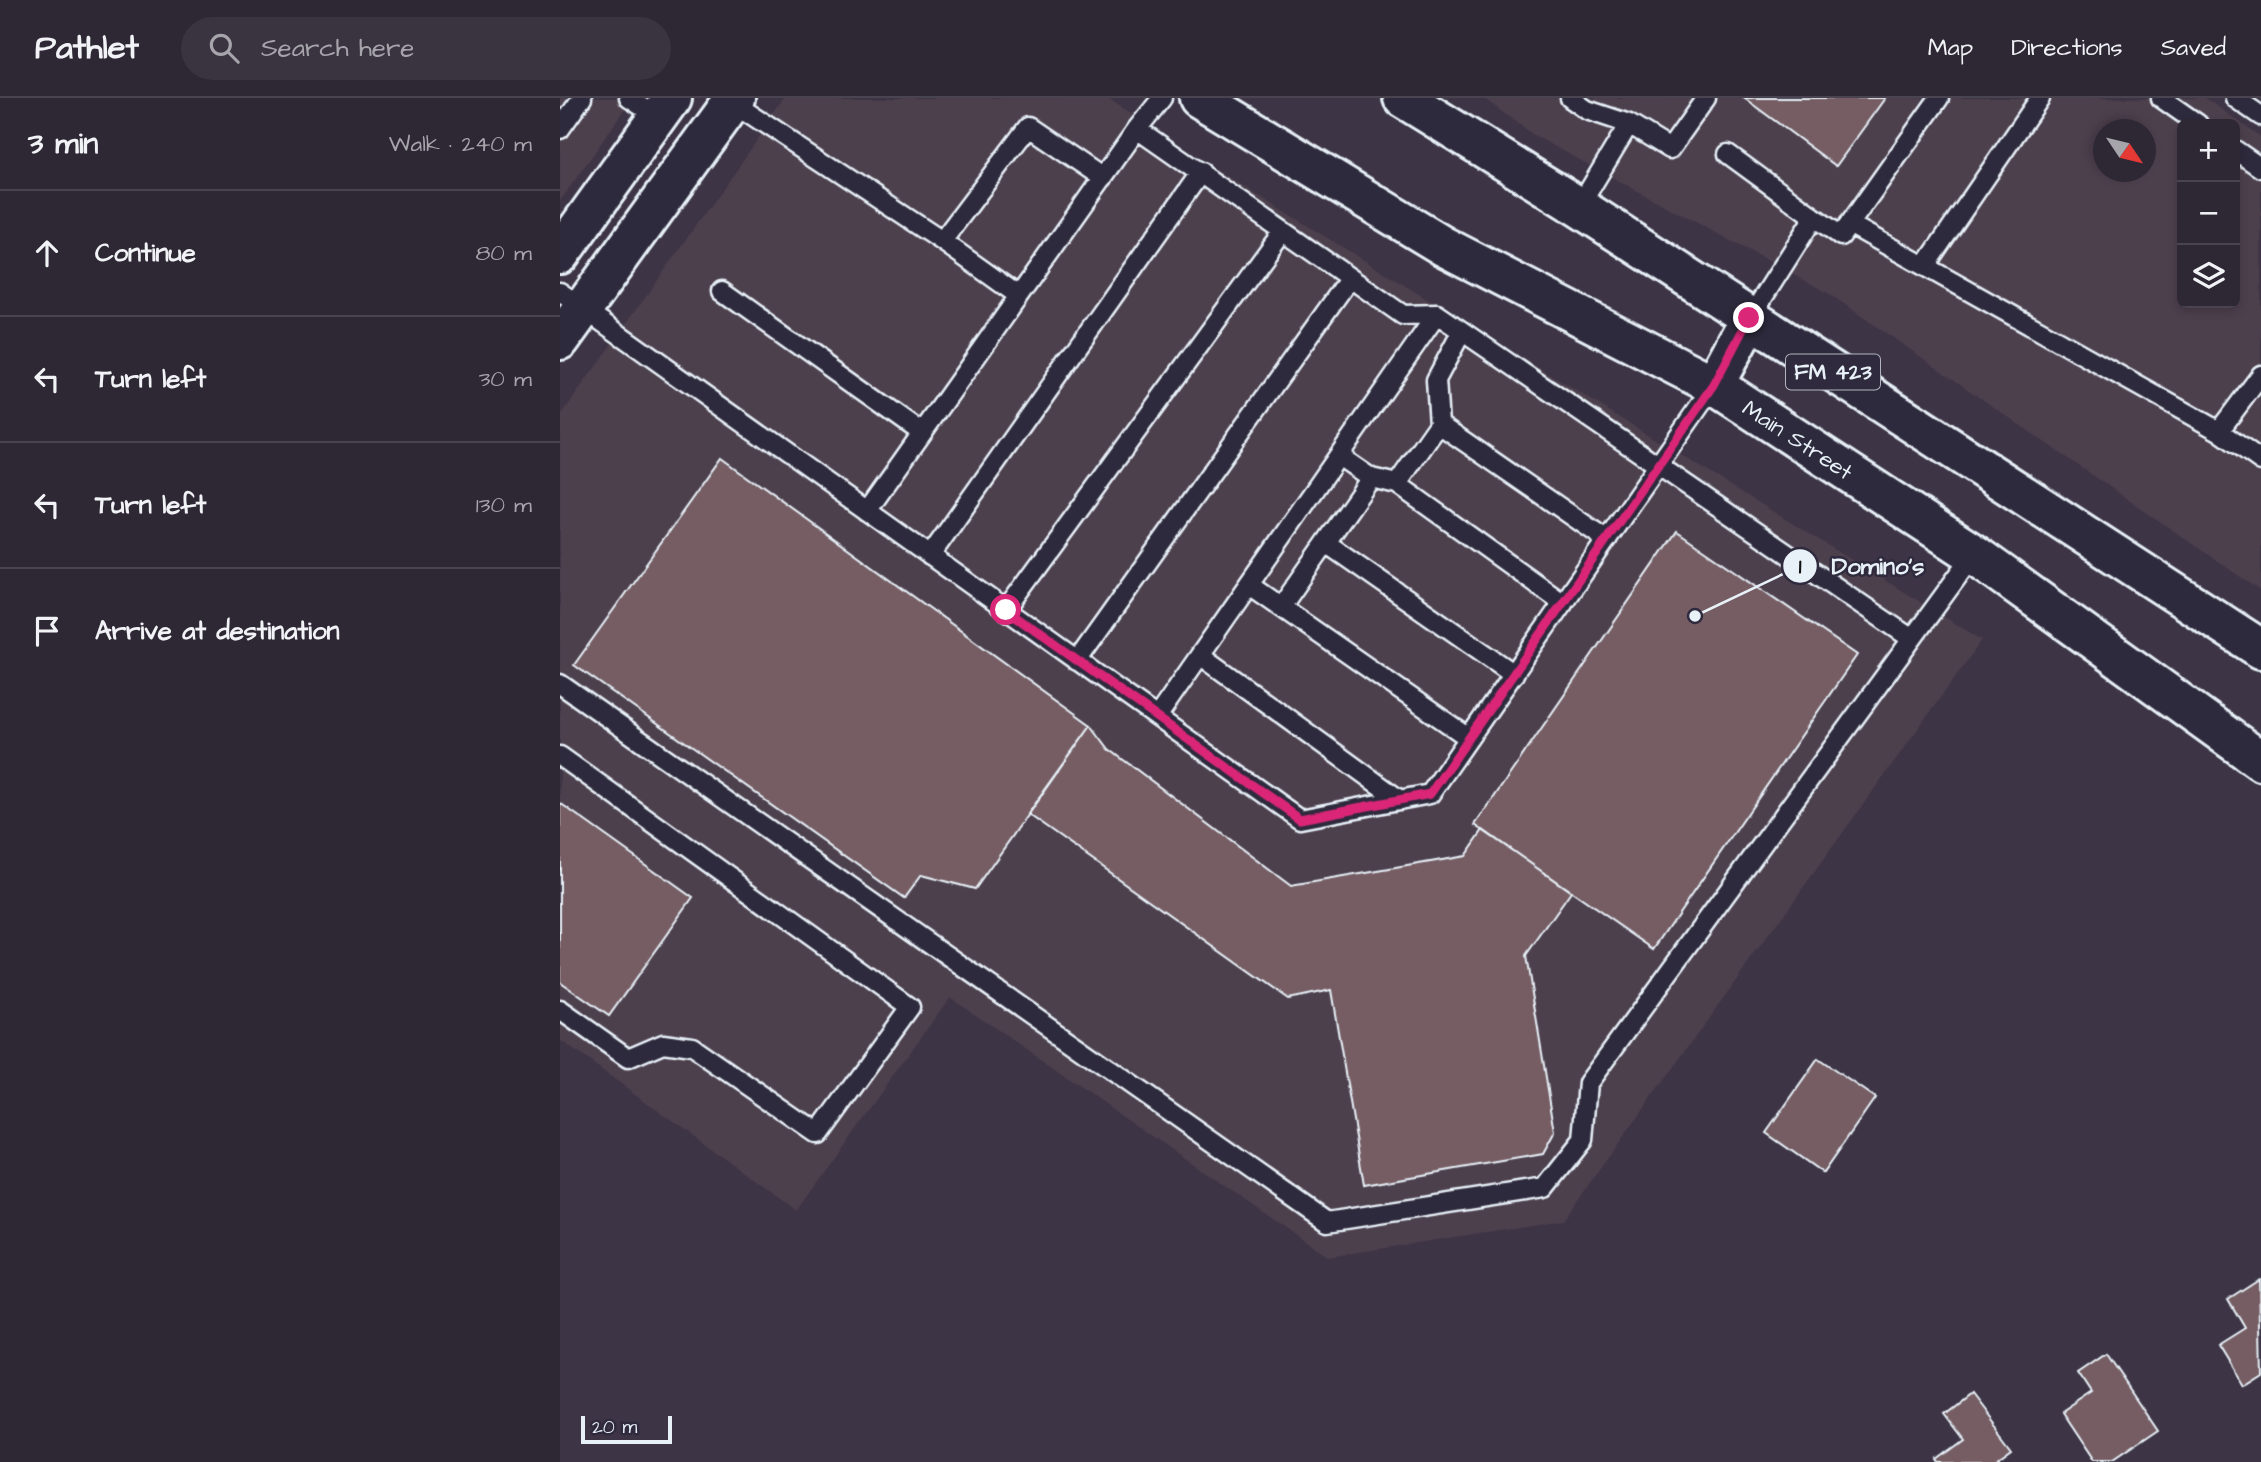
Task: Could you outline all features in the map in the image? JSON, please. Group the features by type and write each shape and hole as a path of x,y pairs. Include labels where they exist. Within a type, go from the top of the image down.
{"main road":[{"name":"Main Street","path":"1199,98 1443,246 1714,385 1974,554 2261,761"},
{"name":"FM 423","path":"1403,98 1578,207 2261,649"},
{"path":"560,340 572,300 733,100"},
{"path":"560,254 653,104"},
{"path":"1714,385 1749,318"}],"lane":[{"path":"560,128 582,98"},
{"path":"867,510 1161,98"},
{"path":"1570,98 1592,104 1670,149 1706,98"},
{"path":"1728,154 1841,236 1939,98"},
{"path":"1925,266 2040,98"},
{"path":"2161,98 2191,119"},
{"path":"2235,98 2261,116"},
{"path":"733,100 1019,296"},
{"path":"1578,207 1629,124"},
{"path":"942,241 1028,127 1103,178"},
{"path":"1137,129 1403,315 1437,314 1912,639"},
{"path":"2240,153 2261,168"},
{"path":"930,556 1201,172"},
{"path":"1749,318 1814,217"},
{"path":"1849,224 2219,431 2261,461"},
{"path":"1006,610 1283,231"},
{"path":"1077,661 1350,278"},
{"path":"722,291 922,433"},
{"path":"572,300 1300,819 1430,794 1714,385"},
{"path":"1157,717 1437,314"},
{"path":"1397,484 1439,425 1436,380 1462,331"},
{"path":"2219,431 2261,375"},
{"path":"1439,425 1607,540"},
{"path":"1339,456 1371,478 1397,484 1563,603"},
{"path":"1282,607 1371,478"},
{"path":"1326,543 1514,674"},
{"path":"560,684 1327,1222 1545,1188 1583,1140 1588,1083 1974,554"},
{"path":"1249,584 1469,738"},
{"path":"1200,655 1400,800"},
{"path":"560,756 910,1007 818,1134 692,1047 663,1043 628,1058 560,1010"}],"shaded area":[{"path":"560,98 633,98 560,201"},
{"path":"786,98 1107,98 1199,159 1982,640 1563,1220 1328,1257 950,997 796,1210 560,1040 560,417"},
{"path":"1483,98 2205,98 2235,119 2177,119 2177,308 2240,308 2240,122 2261,137 2261,591 1828,293 1535,136"}],"building":[{"path":"1744,98 1885,98 1836,166"},
{"path":"722,458 1091,725 975,889 921,875 904,898 574,665"},
{"path":"1677,531 1857,655 1654,949 1475,825"},
{"path":"1091,725 1109,749 1291,886 1465,856 1483,830 1571,892 1526,956 1555,1132 1543,1154 1364,1185 1331,990 1288,999 1027,814"},
{"path":"560,803 693,898 609,1016 560,982"},
{"path":"1818,1059 1875,1098 1823,1173 1766,1133"},
{"path":"2259,1279 2261,1372 2242,1384 2218,1345 2245,1328 2228,1299"},
{"path":"2106,1354 2158,1431 2112,1462 2092,1462 2060,1414 2091,1393 2078,1373"},
{"path":"1970,1394 2011,1448 1992,1462 1938,1462 1936,1459 1963,1439 1944,1414"}],"place":[{"name":"Domino's","path":"1695,616"}],"route":[{"path":"1006,610 1300,819 1430,794 1714,385 1749,318"}]}
